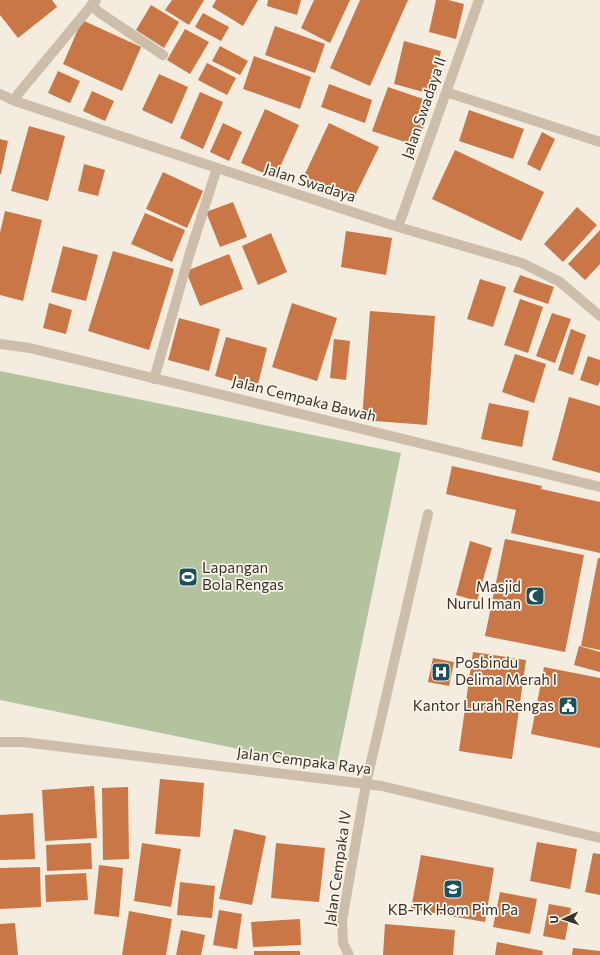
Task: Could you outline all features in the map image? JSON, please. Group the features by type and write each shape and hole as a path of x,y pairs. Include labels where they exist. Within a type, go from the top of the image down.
{"street":[{"name":"Jalan Swadaya II","path":"398,227 479,0"},
{"path":"15,101 18,94 93,3 100,13 163,55"},
{"path":"446,92 600,142"},
{"name":"Jalan Swadaya","path":"0,94 15,101 398,227 522,263 560,282 600,316"},
{"path":"154,379 187,264 217,168"},
{"name":"Jalan Cempaka Bawah","path":"0,344 30,348 600,487"},
{"name":"Jalan Cempaka IV","path":"349,955 344,942 342,921 366,784 428,514"},
{"name":"Jalan Cempaka Raya","path":"0,742 23,742 382,786 600,838"}],"green space":[{"name":"Lapangan Bola Rengas","path":"0,371 401,453 336,769 0,700"}],"building":[{"path":"0,0 52,0 57,7 18,38 0,15"},
{"path":"172,0 204,0 189,25 165,10"},
{"path":"216,0 258,0 243,26 212,7"},
{"path":"268,0 301,0 297,15 267,6"},
{"path":"314,0 350,0 330,43 301,28"},
{"path":"360,0 408,0 370,86 330,68"},
{"path":"436,0 448,0 464,4 456,39 429,32"},
{"path":"151,5 179,22 164,48 136,30"},
{"path":"203,13 229,27 221,41 195,27"},
{"path":"82,20 141,47 122,91 63,64"},
{"path":"275,26 325,44 315,73 265,55"},
{"path":"185,29 209,42 190,74 167,60"},
{"path":"404,41 441,51 431,94 394,84"},
{"path":"220,46 248,61 240,75 212,61"},
{"path":"254,56 311,77 300,109 243,89"},
{"path":"207,63 236,78 227,95 198,80"},
{"path":"58,71 80,81 70,103 48,93"},
{"path":"159,74 188,87 172,124 142,110"},
{"path":"329,84 372,100 365,123 321,107"},
{"path":"388,87 432,102 417,146 372,131"},
{"path":"92,91 114,101 105,121 83,111"},
{"path":"200,92 223,102 203,149 180,138"},
{"path":"265,109 299,125 275,178 241,163"},
{"path":"469,110 524,129 513,159 459,141"},
{"path":"223,123 242,132 229,161 210,152"},
{"path":"329,123 379,147 352,202 303,178"},
{"path":"29,126 65,136 48,201 11,191"},
{"path":"542,132 555,139 540,171 527,164"},
{"path":"0,139 8,141 1,174 0,174"},
{"path":"455,150 544,192 521,241 432,199"},
{"path":"84,164 105,170 98,196 78,191"},
{"path":"163,172 203,191 187,228 146,209"},
{"path":"233,202 247,237 220,247 206,212"},
{"path":"577,207 597,225 563,262 544,244"},
{"path":"5,211 42,220 23,301 0,295 0,233"},
{"path":"145,213 185,230 172,262 131,244"},
{"path":"600,230 600,264 585,280 568,264"},
{"path":"346,231 392,238 386,275 341,267"},
{"path":"271,233 287,272 258,285 242,246"},
{"path":"63,246 98,255 86,301 51,292"},
{"path":"113,251 174,269 149,350 88,331"},
{"path":"229,254 243,289 200,306 186,271"},
{"path":"520,275 554,287 548,304 513,292"},
{"path":"480,279 506,287 493,327 467,319"},
{"path":"520,299 543,307 528,353 504,345"},
{"path":"49,303 72,310 66,334 43,328"},
{"path":"292,303 337,318 317,381 272,367"},
{"path":"370,311 435,316 427,425 362,420"},
{"path":"552,313 571,319 555,363 536,356"},
{"path":"179,318 220,329 209,371 168,360"},
{"path":"571,329 586,335 573,375 558,370"},
{"path":"226,337 267,348 257,388 215,376"},
{"path":"334,339 350,341 346,380 330,378"},
{"path":"515,354 546,364 534,403 502,392"},
{"path":"588,356 600,360 600,381 598,386 580,380"},
{"path":"569,397 600,406 600,473 552,460"},
{"path":"489,403 529,411 522,447 481,439"},
{"path":"452,466 542,486 541,489 600,502 600,553 511,533 516,510 446,494"},
{"name":"Masjid Nurul Iman","path":"505,539 584,555 565,652 485,636"},
{"path":"470,541 492,548 477,601 456,595"},
{"path":"598,558 600,558 600,650 581,646"},
{"path":"579,646 600,652 600,672 574,665"},
{"path":"473,652 526,660 512,759 459,751"},
{"name":"Posbindu Delima Merah I","path":"433,658 454,662 449,686 428,682"},
{"name":"Kantor Lurah Rengas","path":"544,667 600,678 600,748 531,734"},
{"path":"160,779 204,783 200,837 155,834"},
{"path":"94,786 97,838 45,841 42,790"},
{"path":"128,787 129,859 103,860 102,788"},
{"path":"33,813 35,859 0,860 0,815"},
{"path":"234,829 266,836 252,905 219,899"},
{"path":"537,842 577,849 570,889 530,881"},
{"path":"91,843 92,869 47,871 46,845"},
{"path":"142,843 181,849 171,907 134,901"},
{"path":"276,843 325,848 319,902 271,898"},
{"path":"593,853 600,854 600,895 585,892"},
{"name":"KB-TK Hom Pim Pa","path":"421,855 494,868 485,922 411,909"},
{"path":"99,865 123,868 119,917 94,914"},
{"path":"40,867 41,907 0,909 0,868"},
{"path":"86,873 88,900 46,902 45,875"},
{"path":"180,882 215,886 212,918 177,915"},
{"path":"500,892 537,899 530,934 493,927"},
{"path":"549,904 571,908 565,940 543,936"},
{"path":"219,910 242,914 237,949 213,945"},
{"path":"129,911 172,919 166,955 122,955"},
{"path":"300,919 301,945 253,947 251,922"},
{"path":"15,923 18,955 0,955 0,924"},
{"path":"385,924 455,930 453,955 383,955"},
{"path":"181,930 205,935 201,955 176,955"},
{"path":"497,942 543,951 542,955 495,955"},
{"path":"573,948 600,951 600,955 572,955"},
{"path":"254,951 300,951 300,955 254,955"}],"place":[{"name":"Lapangan Bola Rengas","path":"188,577"},
{"name":"Masjid Nurul Iman","path":"535,596"},
{"name":"Posbindu Delima Merah I","path":"441,672"},
{"name":"Kantor Lurah Rengas","path":"568,706"},
{"name":"KB-TK Hom Pim Pa","path":"453,889"}]}
